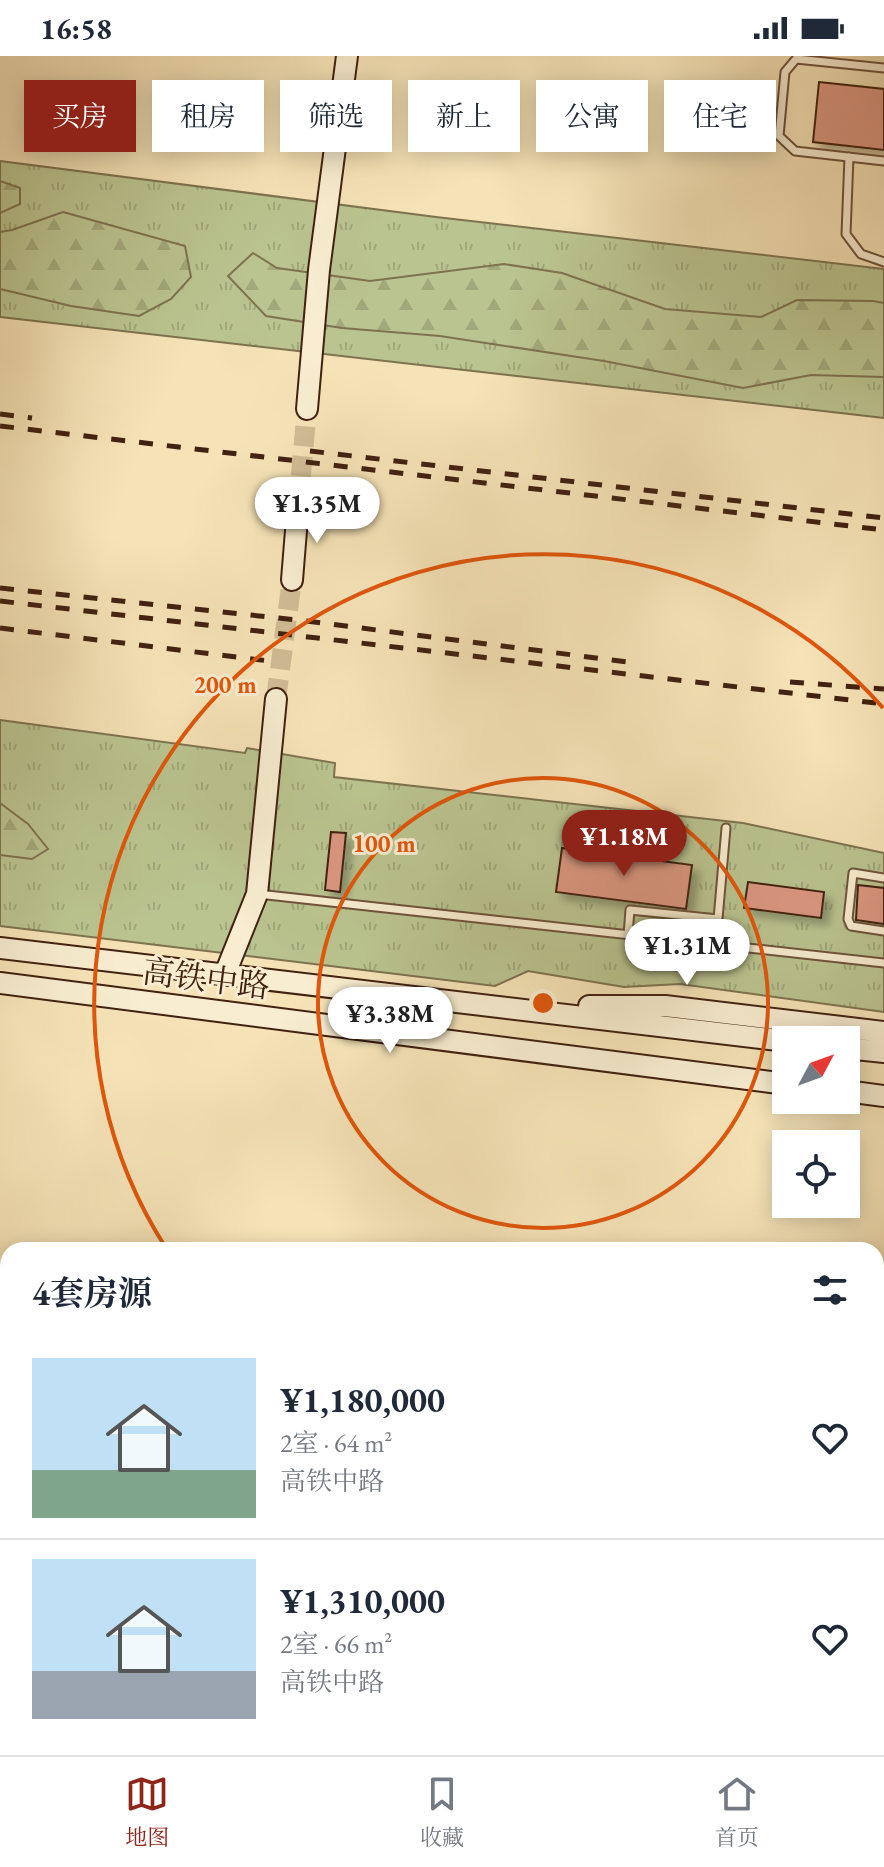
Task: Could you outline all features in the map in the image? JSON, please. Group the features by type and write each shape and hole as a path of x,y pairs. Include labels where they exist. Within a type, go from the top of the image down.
{"street":[{"path":"307,409 319,270 347,56"},
{"path":"292,580 298,506"},
{"path":"225,974 257,894 276,699"},
{"name":"高铁中路","path":"0,948 772,1039"},
{"name":"高铁中路","path":"0,983 772,1082"},
{"name":"高铁中路","path":"499,1007 665,1006 878,1031"},
{"path":"860,1049 884,1052"},
{"path":"860,1093 884,1096"}],"lane":[{"path":"884,68 796,59 785,72 779,136 795,151 884,161"},
{"path":"849,157 846,234 861,254 884,262"},
{"path":"628,935 630,910 718,919 726,828"},
{"path":"884,878 853,873 848,919 851,926 884,931"},
{"path":"257,894 884,963"}],"green space":[{"path":"0,161 436,217 884,269 884,418 0,317"},
{"path":"0,181 20,188 20,204 0,213"},
{"path":"63,212 185,246 191,277 171,299 139,316 71,306 0,289 0,232"},
{"path":"253,253 277,268 370,281 504,264 562,273 665,309 761,317 797,300 884,303 884,377 811,375 743,388 604,361 440,336 342,328 266,316 228,276"},
{"path":"0,720 245,753 247,748 335,763 334,777 743,823 884,853 884,1012 680,984 624,987 528,971 495,986 0,926"},
{"path":"0,803 28,824 48,849 32,859 0,855"}],"building":[{"path":"819,82 884,89 884,150 813,142"},
{"path":"331,832 346,833 340,892 325,890"},
{"path":"562,848 692,865 686,909 556,892"},
{"path":"748,882 824,892 821,918 744,908"},
{"path":"858,885 884,888 884,924 856,920"}],"tunnel":[{"path":"298,506 307,409"},
{"path":"276,699 292,580"}],"railway":[{"path":"0,414 32,418"},
{"path":"0,426 884,530"},
{"path":"310,451 884,518"},
{"path":"0,588 306,621 628,662"},
{"path":"0,601 884,704"},
{"path":"0,628 269,661"},
{"path":"790,682 884,689"}]}
